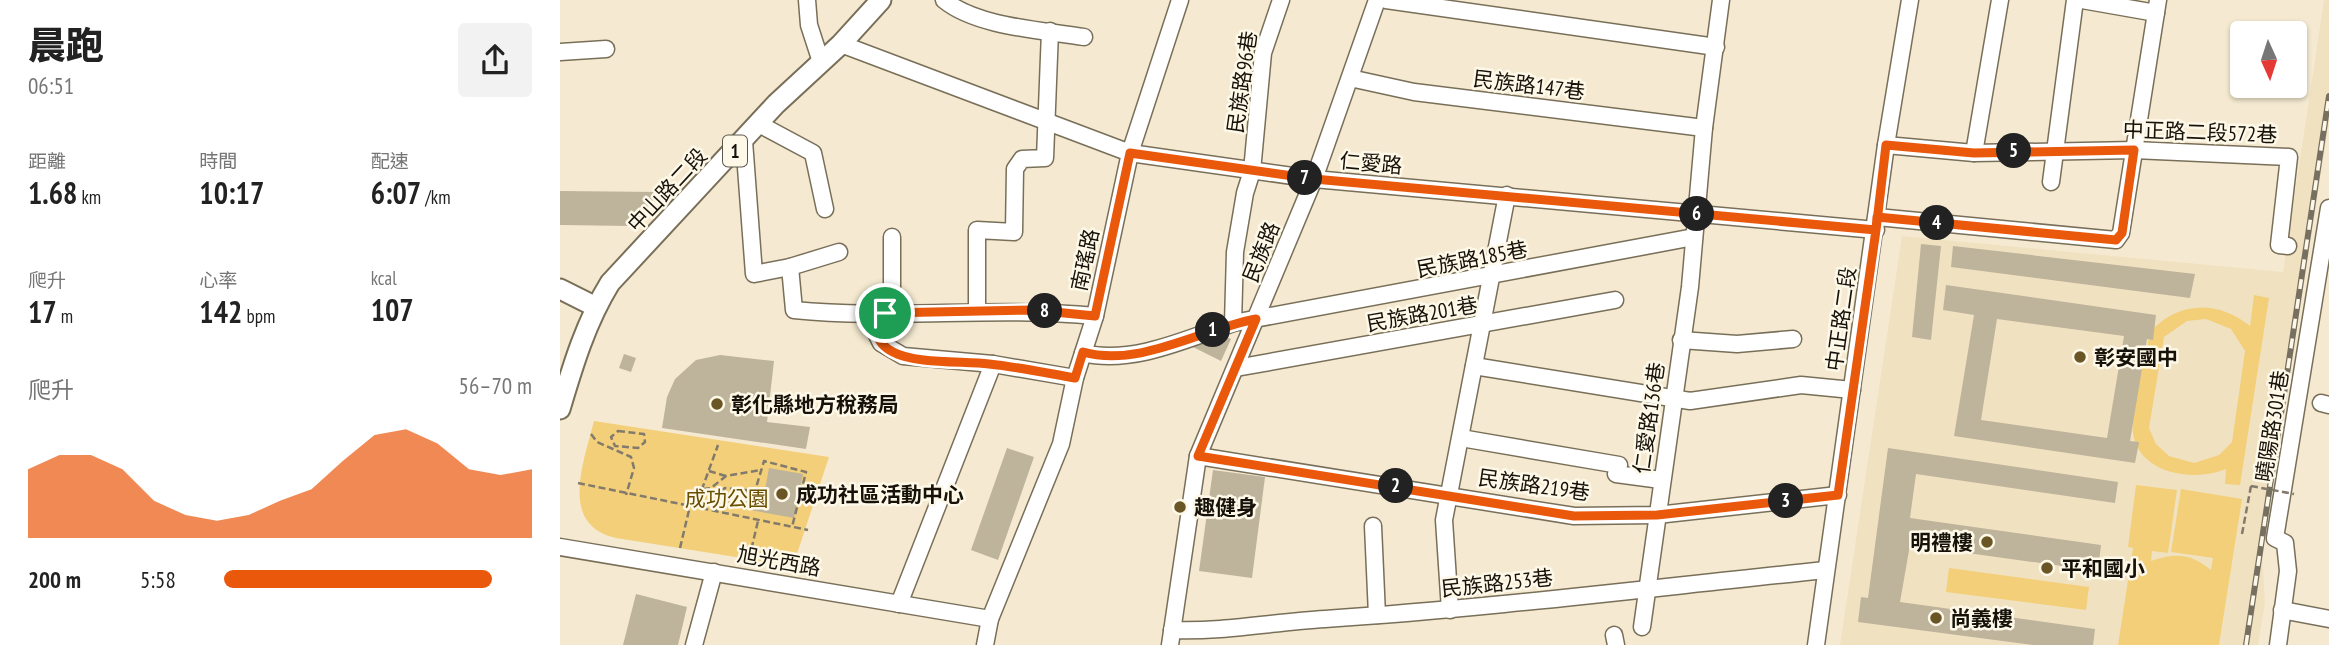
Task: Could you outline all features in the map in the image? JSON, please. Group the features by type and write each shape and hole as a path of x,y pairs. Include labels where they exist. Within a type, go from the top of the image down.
{"main road":[{"name":"中山路二段","path":"560,409 575,357 596,307 610,283 760,124 799,76 821,62 841,44 881,0"},
{"path":"560,289 596,307"}],"street":[{"path":"807,0 809,25 821,62"},
{"path":"944,0 958,12 979,18 1084,37"},
{"name":"南瑤路","path":"985,645 990,619 1060,444 1075,378 1095,316 1130,153 1180,0"},
{"name":"民族路96巷","path":"1233,323 1236,252 1245,193 1252,171 1264,52 1281,0"},
{"name":"民族路","path":"1171,637 1198,456 1314,179 1377,0"},
{"path":"1387,0 1716,47"},
{"name":"仁愛路136巷","path":"1642,627 1695,237 1704,128 1721,0"},
{"name":"中正路二段","path":"1816,645 1886,145 1910,0"},
{"path":"1974,153 2000,0"},
{"path":"2051,182 2075,0"},
{"path":"2081,0 2157,6 2134,150"},
{"path":"977,311 977,230 1014,232 1015,169 1022,159 1045,158 1050,31"},
{"name":"仁愛路","path":"841,44 1130,153 1314,179 1696,214 1877,223 2116,240 2122,233 2134,150"},
{"path":"560,52 606,49"},
{"name":"民族路147巷","path":"1350,78 1414,92 1704,128"},
{"path":"760,124 813,153 825,209"},
{"path":"744,141 754,274 790,267 838,252"},
{"name":"中正路二段572巷","path":"1886,145 1974,153 2054,149 2134,150 2289,157 2279,245 2288,246"},
{"path":"1450,610 1444,520 1507,195"},
{"name":"曉陽路301巷","path":"2278,645 2288,571 2285,543 2275,537 2329,208"},
{"path":"892,237 892,296 877,325 876,333 881,343 903,356 993,364 1075,378"},
{"name":"民族路185巷","path":"1083,352 1125,354 1161,347 1233,323 1695,237"},
{"path":"790,267 794,310 885,313 1034,310 1095,316"},
{"name":"民族路201巷","path":"1236,368 1615,300"},
{"path":"1681,340 1737,344 1793,339"},
{"path":"899,604 993,364"},
{"path":"1474,366 1672,398 1716,398 1801,385 1852,390"},
{"name":"民族路219巷","path":"1461,438 1619,464 1616,474 1661,480"},
{"name":"民族路219巷","path":"1198,456 1450,494 1574,516 1657,515 1838,495"},
{"path":"1373,526 1377,615"},
{"name":"旭光西路","path":"560,547 990,619"},
{"name":"民族路253巷","path":"1171,637 1278,622 1450,610 1826,570"},
{"path":"694,645 714,572"},
{"path":"2282,610 2329,619"}],"path":[{"path":"613,433 644,434 642,446 620,447 611,441 613,433"},
{"path":"591,434 597,442 631,457 634,468 626,495"},
{"path":"680,548 690,506 702,489 718,445"},
{"path":"715,512 719,492 725,488 755,491 764,461 806,472 792,527"},
{"path":"708,470 726,476 761,470"},
{"path":"702,489 711,488 726,476"},
{"path":"578,484 808,530"},
{"path":"2242,534 2250,486 2294,494"},
{"path":"749,559 758,521"}],"shaded area":[{"path":"2324,0 2329,0 2329,122 2262,553 2265,603 2258,645 1840,645 1902,236 2283,272"}],"green space":[{"path":"2254,295 2269,298 2240,485 2225,484 2226,469 2199,475 2170,472 2157,466 2137,447 2133,433 2136,399 2150,332 2173,314 2198,308 2225,312 2250,326","holes":["2206,319 2231,329 2245,351 2232,442 2219,455 2194,463 2169,456 2156,444 2149,428 2164,337 2187,321"]},
{"name":"成功公園","path":"594,421 829,457 793,566 616,538 598,531 587,521 581,507 580,492 584,457"},
{"path":"2136,485 2177,490 2168,553 2152,551 2151,561 2182,556 2196,560 2211,570 2213,558 2171,552 2181,489 2242,499 2219,645 2118,645 2133,548 2128,547"},
{"path":"1949,568 2089,587 2086,610 1946,592"}],"building":[{"path":"560,191 660,192 632,226 560,225"},
{"path":"1921,244 1941,246 1931,340 1912,337"},
{"path":"1953,246 2195,274 2190,298 1951,267"},
{"path":"1946,285 2156,315 2153,340 2147,339 2130,441 2139,442 2135,463 1954,436 1974,315 1943,310","holes":["1997,319 2124,336 2107,438 1981,420"]},
{"path":"1220,334 1231,339 1221,361 1189,345"},
{"path":"624,354 636,358 631,372 619,368"},
{"name":"彰化縣地方稅務局","path":"720,355 774,361 767,422 810,427 806,449 662,428 667,397 675,379 696,360"},
{"path":"852,399 870,404 866,417 848,411"},
{"path":"1007,448 1034,457 998,560 971,550"},
{"path":"1888,448 2118,482 2115,503 1916,474 1910,518 2101,545 2098,571 1910,545 1900,602 2095,629 2093,645 2033,645 1858,622 1861,597 1868,598"},
{"name":"成功社區活動中心","path":"769,468 803,474 794,518 728,506 730,492 739,490 764,495"},
{"path":"1213,470 1265,477 1252,578 1199,571"},
{"path":"636,594 687,607 678,645 623,645"}],"railway":[{"path":"2246,645 2329,96"}],"place":[{"name":"彰安國中","path":"2080,357"},
{"name":"彰化縣地方稅務局","path":"717,404"},
{"name":"成功社區活動中心","path":"782,494"},
{"name":"趣健身","path":"1180,507"},
{"name":"明禮樓","path":"1987,542"},
{"name":"平和國小","path":"2047,568"},
{"name":"尚義樓","path":"1936,618"}],"route":[{"path":"885,313 877,325 876,333 881,343 903,356 993,364 1075,378 1083,352 1092,355 1125,354 1161,347 1233,323 1256,319 1198,456 1538,508 1574,516 1620,513 1657,515 1838,495 1876,230 1877,217 2116,240 2122,233 2134,150 2054,149 1974,153 1886,145 1877,217 1876,230 1314,179 1130,153 1095,316 1034,310 885,313"}]}
